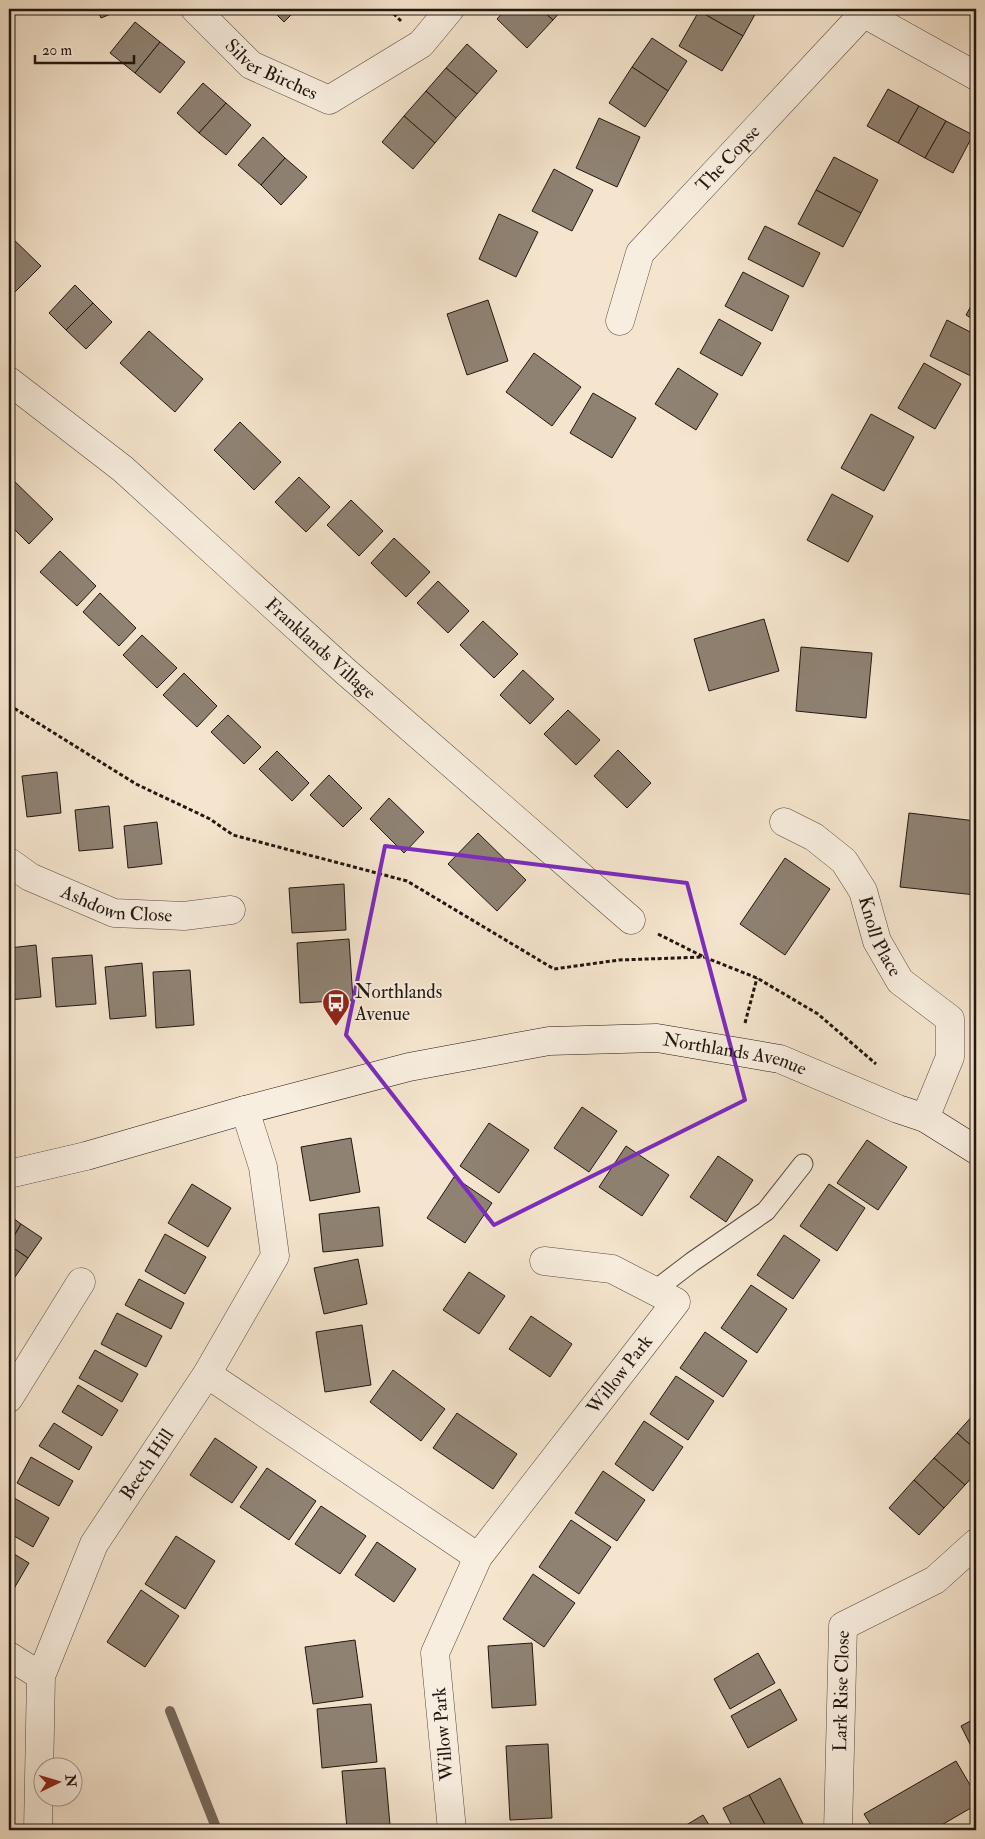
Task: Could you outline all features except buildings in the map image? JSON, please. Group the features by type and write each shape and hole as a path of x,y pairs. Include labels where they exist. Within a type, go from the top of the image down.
{"street":[{"name":"Silver Birches","path":"195,9 251,65 329,100 421,44 450,9"},
{"path":"860,11 976,76"},
{"name":"The Copse","path":"620,321 640,253 860,11"},
{"name":"Franklands Village","path":"9,381 123,469 345,671 631,920"},
{"name":"Knoll Place","path":"784,822 814,837 844,862 863,891 876,941 900,981 950,1019 950,1057 925,1118"},
{"name":"Ashdown Close","path":"9,862 30,877 114,913 184,916 231,910"},
{"name":"Northlands Avenue","path":"9,1174 86,1156 245,1110 409,1067 549,1040 658,1038 780,1059 898,1109 925,1118 976,1150"},
{"name":"Beech Hill","path":"38,1830 41,1676 94,1544 206,1374 275,1256 263,1167 245,1110"},
{"name":"Willow Park","path":"452,1830 435,1653 478,1557 676,1302 612,1269 544,1261"},
{"path":"9,1398 81,1282"},
{"path":"206,1374 478,1557"},
{"name":"Lark Rise Close","path":"838,1830 843,1626 935,1580 976,1543"},
{"path":"9,1656 41,1676"}],"lane":[{"path":"654,1290 766,1212 803,1164"}],"path":[{"path":"9,705 136,784 210,819 234,835 407,881 554,968 619,960 704,957"},
{"path":"631,920 704,957 757,978 818,1014 881,1069 898,1109"},
{"path":"738,1052 757,978"}],"highlighted area":[{"path":"385,846 687,883 745,1100 494,1225 346,1035"}],"waterway":[{"path":"170,1711 217,1830"}],"place":[{"name":"Northlands Avenue","path":"336,1027"}]}
